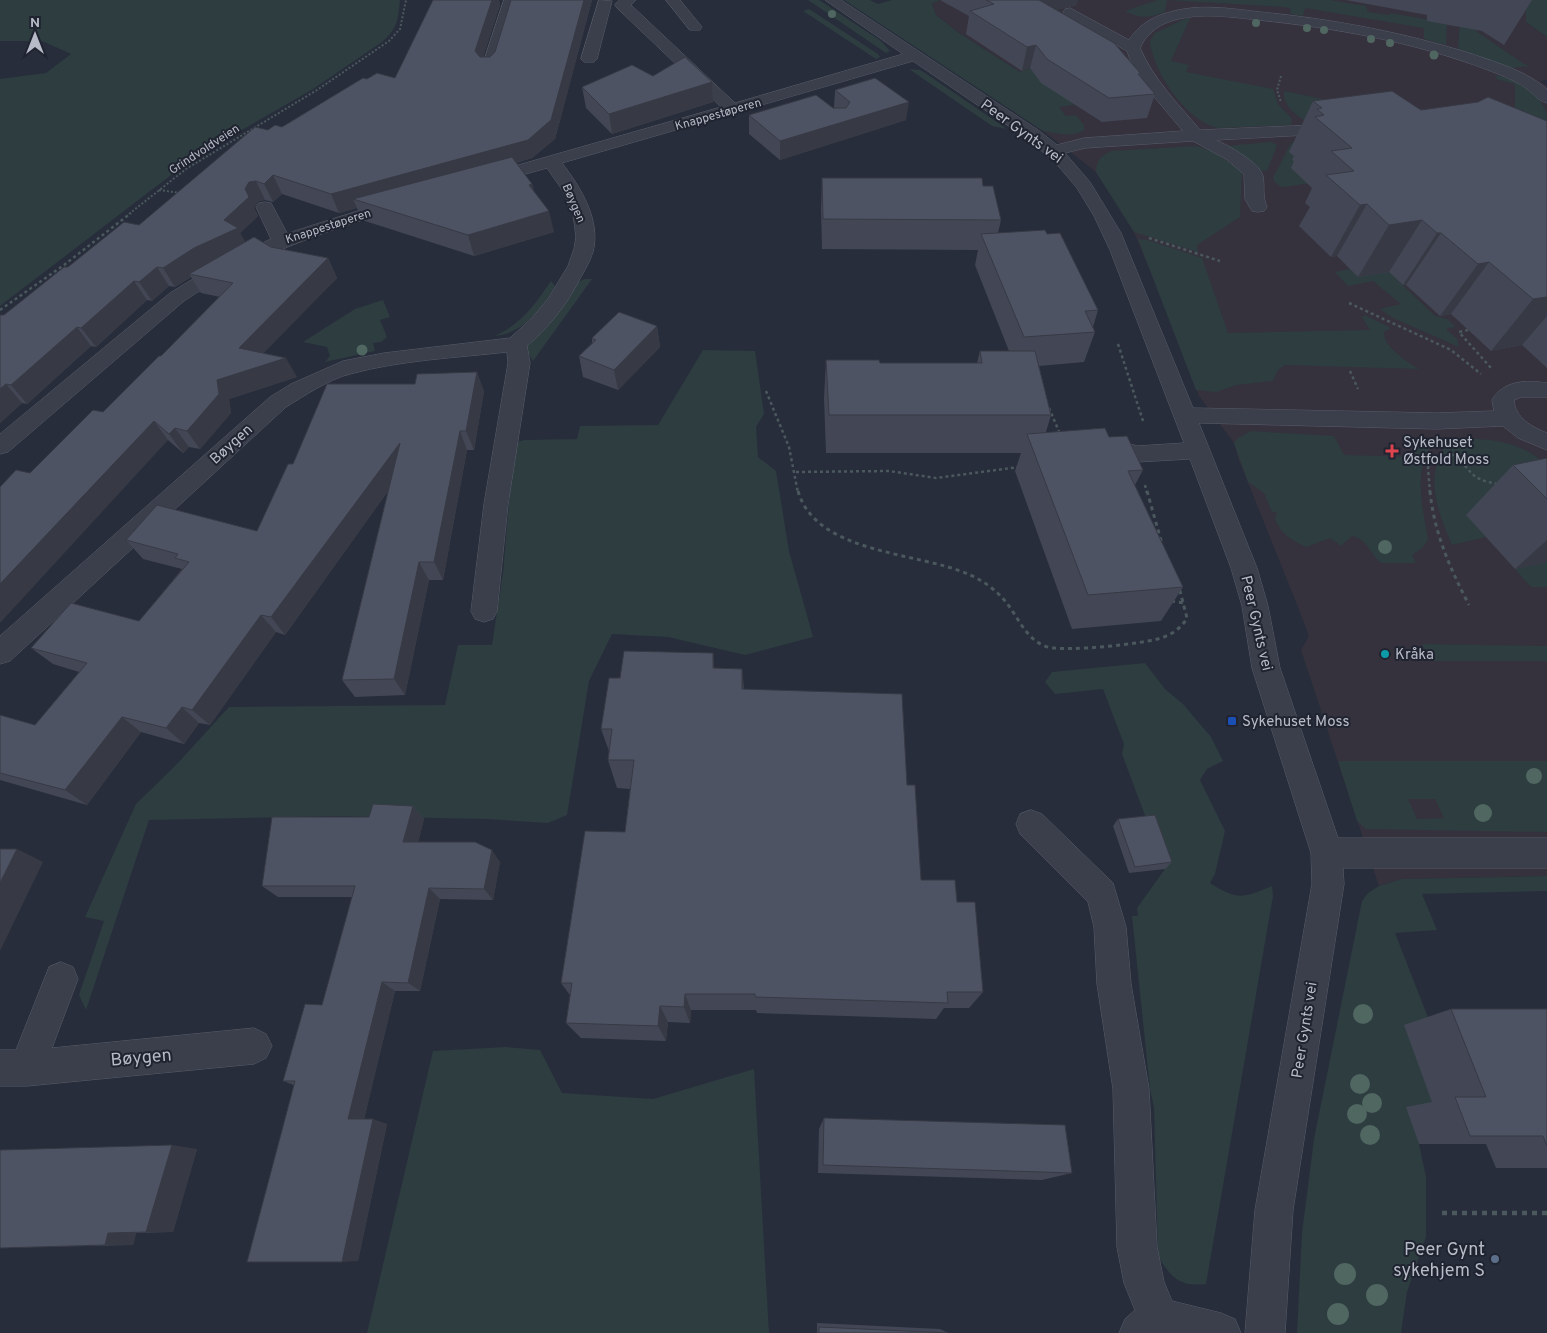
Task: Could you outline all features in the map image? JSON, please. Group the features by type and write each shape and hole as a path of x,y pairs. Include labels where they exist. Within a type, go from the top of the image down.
{"street":[{"path":"489,70 511,0"},
{"path":"601,0 626,3 732,109"},
{"path":"589,59 605,0"},
{"path":"673,0 695,27"},
{"name":"Peer Gynts vei","path":"832,0 1055,151 1078,178 1108,224 1244,568 1255,606 1266,668 1327,853 1328,884 1274,1210 1265,1333"},
{"path":"1070,12 1133,48 1139,62 1156,89 1195,135 1232,155 1254,175 1254,198 1258,207"},
{"path":"1133,48 1138,35 1147,27 1162,19 1183,14 1224,13 1294,19 1372,32 1452,52 1512,75 1532,86 1547,98"},
{"name":"Knappestøperen","path":"468,184 732,109 805,96 914,56"},
{"path":"1055,151 1084,143 1195,135 1356,128"},
{"name":"Bøygen","path":"0,652 278,402 299,389 343,368 384,360 516,344 541,323 555,307 579,265 585,247 585,228 579,207 563,176 551,161"},
{"name":"Knappestøperen","path":"0,446 192,286 222,268 283,240 357,215 412,200"},
{"path":"265,207 278,235 283,240"},
{"path":"484,611 496,504 519,363 516,344"},
{"path":"1547,390 1533,387 1520,388 1509,392 1504,399 1503,408 1509,418 1519,428 1547,442"},
{"path":"1184,415 1437,421 1509,418"},
{"path":"1083,441 1106,444 1137,454 1196,444"},
{"path":"1031,824 1102,894 1110,927 1114,984 1131,1089 1137,1247 1149,1325 1222,1333"},
{"path":"1327,853 1547,853"},
{"name":"Bøygen","path":"14,1068 61,979"},
{"name":"Bøygen","path":"14,1068 254,1046"}],"path":[{"name":"Grindvoldveien","path":"0,310 64,264 158,190 214,151 317,90 389,41 400,29 406,0"},
{"path":"158,190 182,194"},
{"path":"1148,238 1220,260"},
{"path":"1349,303 1451,350 1481,374"},
{"path":"1468,330 1459,332 1496,374"},
{"path":"1118,344 1143,422 1148,428 1162,434 1196,444"},
{"path":"766,391 791,453 800,498 805,508 817,521 853,542 953,567 983,581 1005,601 1034,640 1046,647 1064,650 1162,638 1182,627 1188,618 1179,586"},
{"path":"1046,400 1061,436"},
{"path":"1437,421 1444,434 1431,456 1428,470 1432,518 1440,546 1469,605"},
{"path":"1438,446 1464,462 1470,474 1488,482 1500,484"},
{"path":"1137,454 1164,550"},
{"path":"796,472 889,471 936,478 1023,467"},
{"path":"1167,593 1170,601 1184,603"},
{"path":"1442,1214 1547,1214"}],"shaded area":[{"path":"0,0 400,0 399,13 394,28 382,42 313,89 235,134 175,172 0,306 0,79 46,73 71,54 42,41 0,41"},
{"path":"808,0 819,0 881,41 890,51 886,53"},
{"path":"844,0 870,0 878,4 892,0 941,0 932,3 936,15 959,33 1020,72 1045,64 1094,102 1059,107 1066,116 1076,115 1084,125 1084,130 1075,134 1043,131"},
{"name":"Sykehuset Østfold Moss","path":"941,0 1526,0 1526,22 1547,37 1547,80 1539,81 1547,86 1547,876 1402,879 1379,886 1301,650 1309,636 1234,443 1199,396 1167,311 1134,232 1096,172 1043,131 1014,112 1020,72 959,33 936,15 932,2"},
{"path":"1158,0 1167,0 1165,12 1145,17 1125,11"},
{"path":"1167,0 1330,0 1366,6 1368,12 1389,15 1391,13 1447,23 1446,45 1424,39 1424,28 1305,8 1303,16 1291,14 1290,8 1283,7"},
{"path":"1526,0 1547,0 1547,37 1526,22"},
{"path":"809,9 880,57 876,59 803,11"},
{"path":"1190,18 1171,61 1189,65 1186,72 1273,89 1278,104 1292,119 1291,125 1219,128 1207,124 1184,106 1165,81 1158,67 1150,41 1155,33"},
{"path":"1460,20 1524,64 1530,66 1511,68 1458,49"},
{"path":"909,69 920,70 1007,129 992,126"},
{"path":"1497,75 1512,80 1538,98 1546,112 1547,131 1379,116 1392,103 1441,113 1515,119 1515,84 1496,79"},
{"path":"1284,91 1371,109 1309,123 1288,106"},
{"path":"1359,138 1334,179 1285,187 1280,186 1274,181 1273,178 1291,143"},
{"path":"1271,142 1277,145 1267,171 1258,170 1226,146"},
{"path":"1196,146 1212,151 1242,171 1240,217 1197,245 1198,252 1134,232 1096,172 1100,158 1112,151"},
{"path":"1138,239 1147,240 1202,258 1228,333 1370,330 1362,317 1365,315 1391,328 1384,332 1388,343 1397,354 1419,369 1285,365 1278,370 1273,381 1236,385 1216,392 1196,390"},
{"path":"1350,269 1358,277 1389,272 1435,316 1447,319 1456,327 1447,328 1447,330 1457,339 1459,347 1393,318 1380,309 1401,304 1373,281 1348,286 1335,272"},
{"path":"584,279 592,279 533,361 524,346 575,284"},
{"path":"551,281 555,286 538,311 530,319 514,331 494,336 520,320"},
{"path":"383,300 390,317 380,320 387,337 381,342 373,343 375,351 325,362 330,356 327,347 303,342 355,309"},
{"path":"703,350 755,351 764,414 756,427 758,457 776,471 789,551 813,637 745,655 668,637 612,634 589,681 567,815 548,823 487,819 336,816 149,820 86,1010 79,995 104,921 85,917 136,804 176,765 229,707 445,705 458,645 492,645 503,573 514,443 524,440 577,439 580,426 658,425"},
{"path":"1251,431 1334,436 1344,455 1416,457 1407,438 1436,440 1428,450 1421,475 1422,501 1428,540 1422,548 1412,555 1416,563 1381,563 1365,543 1352,536 1341,546 1330,538 1306,547 1286,535 1276,522 1275,516 1278,513 1272,512 1264,493 1248,482 1234,443 1238,438"},
{"path":"1449,439 1482,439 1516,446 1537,457 1547,465 1466,514 1486,537 1452,545 1438,507 1435,477 1441,453"},
{"path":"1547,562 1547,587 1531,587 1515,569"},
{"path":"1422,644 1547,646 1547,661 1430,661"},
{"path":"1145,663 1165,689 1183,704 1211,737 1223,761 1207,769 1200,780 1225,831 1215,874 1210,883 1228,893 1241,896 1272,886 1273,896 1206,1284 1197,1285 1177,1279 1167,1270 1158,1256 1154,1108 1150,1089 1132,916 1138,916 1137,908 1165,869 1122,754 1124,744 1103,689 1055,694 1045,682 1052,672"},
{"path":"1338,761 1547,761 1547,832 1366,829 1357,821","holes":["1408,799 1435,799 1444,818 1417,819"]},
{"path":"1547,876 1547,891 1422,894 1437,930 1395,933 1431,1025 1441,1089 1419,1144 1426,1177 1426,1237 1407,1292 1401,1333 1297,1333 1302,1233 1314,1139 1362,901 1368,893 1379,886 1402,879"},
{"path":"506,1047 540,1050 562,1093 653,1099 754,1069 769,1333 367,1333 433,1051"}],"building":[{"path":"433,0 492,0 475,51 480,57 490,57 495,52 511,0 584,0 551,120 528,140 331,194 273,175 264,184 256,181 249,182 245,189 249,197 224,220 238,228 194,248 163,268 157,267 139,282 134,281 81,328 77,327 11,385 6,384 0,389 0,315 4,315 64,267 68,267 124,222 139,225 255,127 268,130 275,125 282,127 363,78 367,79 377,73 395,78"},
{"path":"986,0 1039,0 1114,43 1141,74 1138,74 1155,94 1109,98 1047,59 1036,45 1027,47 970,11 994,4"},
{"path":"685,57 712,82 609,114 582,87 632,65 653,76"},
{"path":"875,78 909,102 780,141 749,115 816,95 833,108 846,108 850,102 835,90"},
{"path":"1392,91 1421,110 1478,102 1488,97 1547,121 1547,297 1533,299 1489,262 1478,264 1441,233 1437,233 1422,220 1389,225 1367,204 1360,205 1326,175 1354,171 1331,151 1352,148 1315,117 1324,115 1317,109 1322,108 1313,101"},
{"path":"512,157 532,184 529,185 549,211 468,235 353,199"},
{"path":"822,178 982,178 983,186 993,186 1001,220 823,219"},
{"path":"1045,230 1047,234 1060,233 1098,310 1085,311 1095,332 1024,337 981,234"},
{"path":"254,237 271,247 328,258 239,348 286,358 217,380 219,394 187,431 175,428 169,434 154,421 0,584 0,487 16,470 30,473 93,410 103,412 161,356 233,283 189,274"},
{"path":"619,312 657,326 614,370 579,356 596,340 592,338"},
{"path":"980,351 1035,351 1051,415 829,415 826,360 879,360 880,363 982,363"},
{"path":"477,372 466,431 460,431 434,562 419,562 394,679 342,680 400,443 271,617 261,615 192,710 182,707 166,728 122,717 65,790 0,773 0,715 35,725 87,663 31,648 71,603 139,621 189,562 175,558 178,554 126,540 157,505 257,531 288,464 293,464 327,384 415,384 417,374"},
{"path":"1105,428 1109,437 1127,436 1143,470 1128,471 1183,587 1088,595 1027,434"},
{"path":"1547,458 1547,499 1513,465"},
{"path":"624,651 713,653 713,668 742,669 742,689 902,694 907,785 915,785 921,880 955,880 957,902 975,902 983,992 947,992 948,1003 755,997 755,994 685,994 684,1007 660,1006 658,1026 566,1023 572,983 561,983 585,831 625,832 634,760 608,760 612,729 601,729 609,678 620,678"},
{"path":"373,804 413,806 403,842 475,842 492,850 484,889 429,888 408,983 382,982 348,1119 373,1119 342,1262 247,1262 295,1081 283,1081 305,1004 322,1005 355,886 262,886 272,817 369,817"},
{"path":"1155,815 1172,862 1135,867 1118,819"},
{"path":"0,849 17,849 0,883"},
{"path":"1451,1009 1547,1009 1547,1146 1543,1136 1470,1136 1455,1097 1486,1097"},
{"path":"824,1118 1065,1125 1072,1173 823,1165"},
{"path":"172,1145 146,1232 108,1233 105,1245 0,1248 0,1150"},
{"path":"819,1327 948,1333 819,1333"}],"place":[{"name":"Sykehuset Østfold Moss","path":"1392,451"},
{"name":"Kråka","path":"1385,654"},
{"name":"Sykehuset Moss","path":"1232,721"},
{"name":"Peer Gynt sykehjem S","path":"1495,1259"}]}
